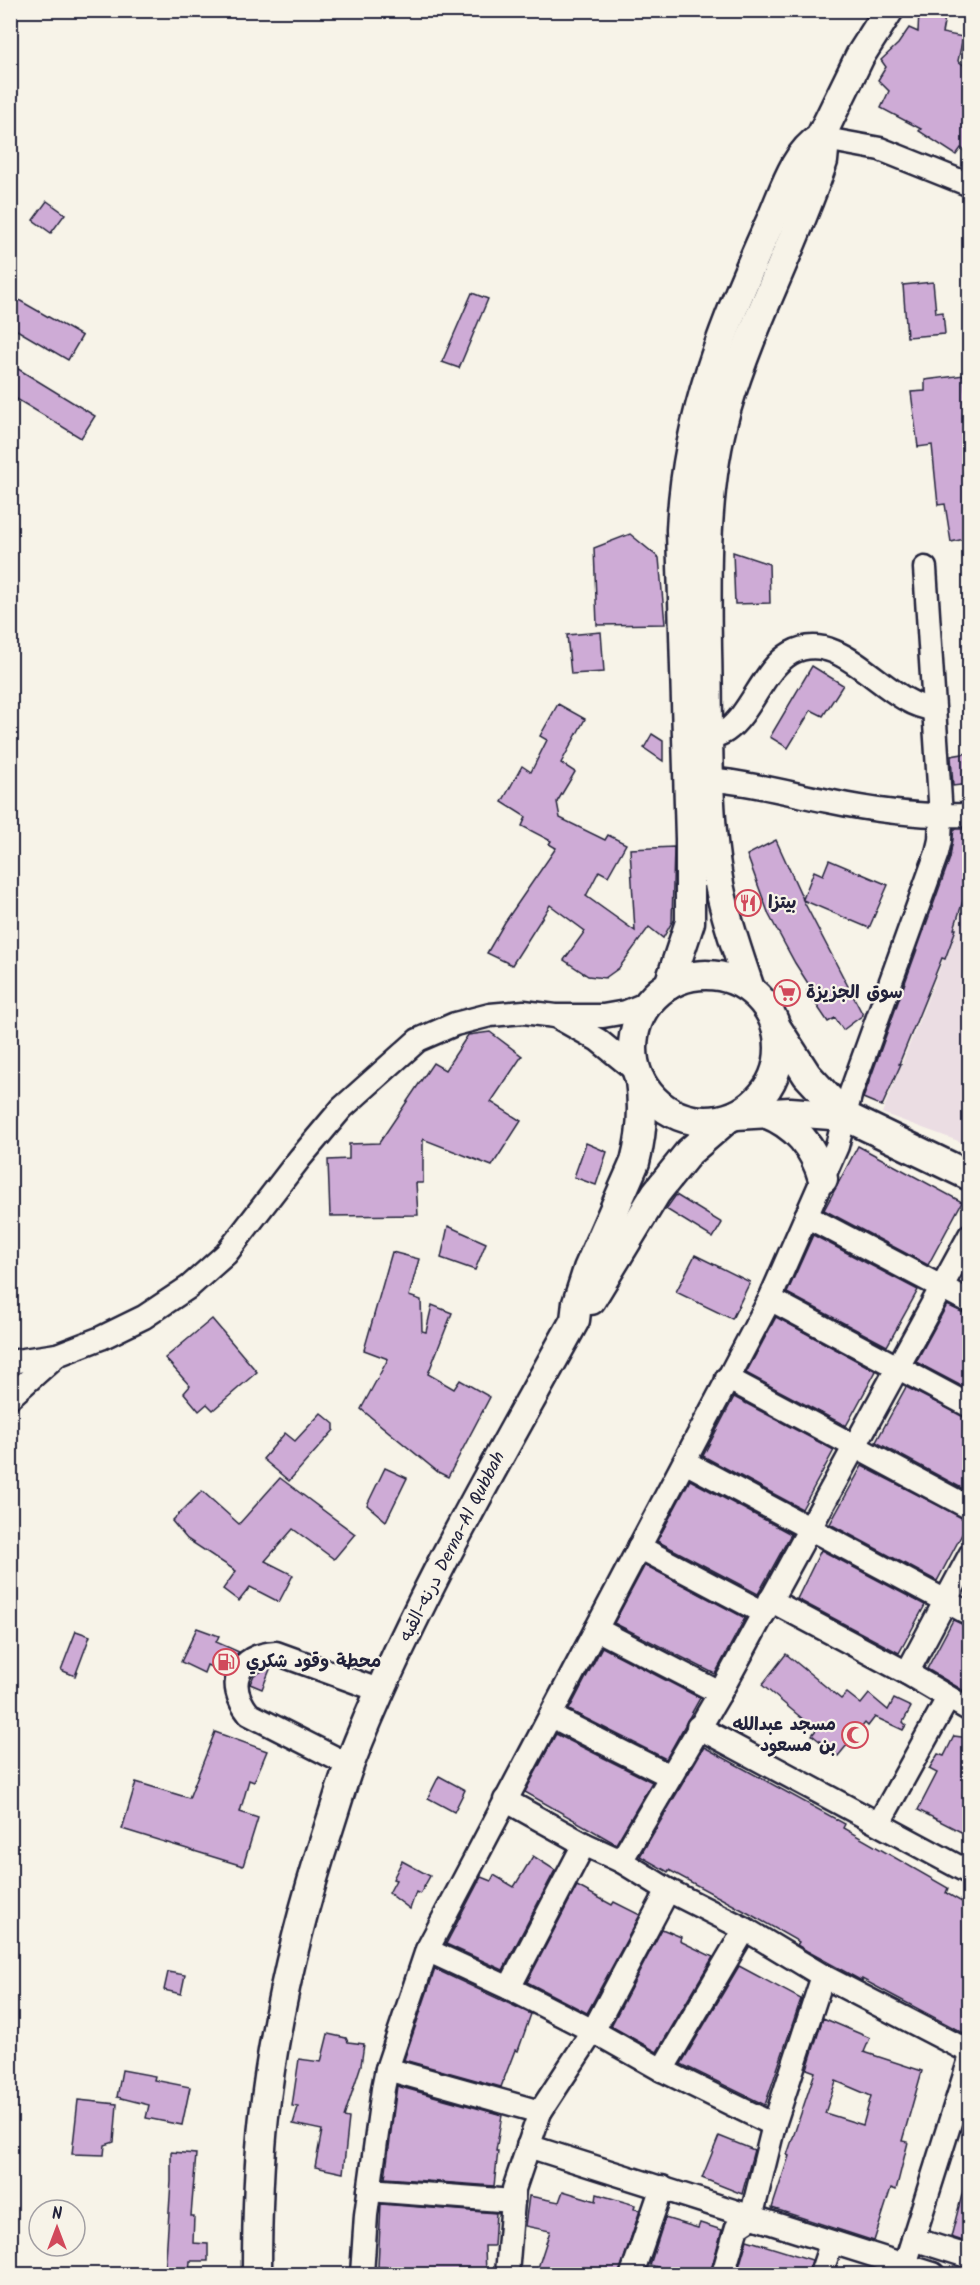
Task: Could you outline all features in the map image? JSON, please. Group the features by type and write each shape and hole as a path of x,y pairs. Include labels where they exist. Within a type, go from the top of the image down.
{"main road":[{"path":"750,989 720,887 699,779 681,530 685,480 696,417 709,370 738,292 801,155 810,144 820,138 860,56 889,10"},
{"path":"669,985 690,922 699,779 709,738 706,559 710,487 726,411 747,351 823,161 824,150 820,138"},
{"path":"845,1116 807,1075 777,1029 770,1011 750,989 725,978 706,975 687,978 669,985 648,1003 639,1018 634,1035 633,1053 638,1076 650,1095 662,1107 677,1115 693,1120 816,1113 845,1116 969,1176"},
{"path":"575,1320 597,1293 661,1186 689,1152 742,1116 763,1094 773,1079 779,1054 777,1029"},
{"name":"درنه-القبه Derna-Al Qubbah","path":"257,2274 258,2194 264,2116 273,2048 291,1957 310,1884 349,1765 381,1691 447,1552 575,1320 582,1286 635,1162 639,1147 643,1114 638,1076"},
{"path":"742,1116 786,1123 813,1152 823,1179"}],"street":[{"path":"820,138 880,149 969,185"},
{"path":"362,2274 369,2190 387,2068 427,1950 770,1299 837,1146 851,1092 937,853 941,816 925,568"},
{"path":"709,738 725,732 778,664 790,653 806,647 825,647 843,655 912,703 934,709"},
{"path":"699,779 767,788 862,808 906,814 969,815"},
{"path":"10,1362 57,1354 101,1338 144,1317 189,1287 226,1254 342,1108 418,1040 455,1024 490,1015 524,1012 555,1016 603,1016 626,1012 648,1003"},
{"path":"555,1016 598,1040 638,1076"},
{"path":"806,1216 969,1302"},
{"path":"621,1862 720,1693 969,1235"},
{"path":"770,1299 969,1406"},
{"path":"10,1397 57,1354"},
{"path":"727,1378 969,1508"},
{"path":"685,1462 969,1614"},
{"path":"639,1547 907,1673 969,1710"},
{"path":"907,1673 969,1555"},
{"path":"596,1629 720,1693"},
{"path":"349,1765 249,1714 239,1701 235,1685 242,1667 259,1654 276,1653 381,1691"},
{"path":"879,1823 948,1698"},
{"path":"551,1716 670,1776"},
{"path":"698,1727 969,1873"},
{"path":"505,1800 668,1890 745,1929 823,1976 969,2052"},
{"path":"509,1988 584,1844"},
{"path":"507,2274 514,2189 540,2112 593,2031 668,1890"},
{"path":"662,2070 745,1929"},
{"path":"427,1950 509,1988 662,2070 774,2125"},
{"path":"723,2274 737,2227 751,2218 774,2125 823,1976"},
{"path":"905,2265 969,2059"},
{"path":"387,2068 540,2112"},
{"path":"528,2146 662,2187 831,2244 933,2274"},
{"path":"632,2274 662,2187"},
{"path":"369,2190 513,2201"},
{"path":"913,2239 969,2257"},
{"path":"821,2274 831,2244"}],"shaded area":[{"path":"969,895 969,1145 882,1113"}],"building":[{"path":"919,11 945,17 942,33 963,37 958,61 969,69 969,154 961,148 956,155 919,131 921,129 881,108 889,91 878,80 886,67 881,60 898,44 909,28 918,32"},
{"path":"47,201 65,214 51,233 33,220"},
{"path":"933,282 936,313 943,312 945,334 907,337 903,285"},
{"path":"472,293 488,299 459,368 442,362"},
{"path":"10,295 82,336 68,360 10,326"},
{"path":"10,364 95,416 81,438 10,395"},
{"path":"964,375 967,407 969,407 969,538 951,542 945,504 938,505 932,445 918,447 911,392 925,391 925,380"},
{"path":"630,534 659,558 665,624 597,625 594,548"},
{"path":"733,552 769,564 770,603 735,604"},
{"path":"601,632 604,672 571,674 567,635"},
{"path":"812,666 843,685 823,716 811,710 788,748 770,737"},
{"path":"558,704 585,719 561,763 575,772 557,802 560,818 605,840 608,835 626,844 608,876 599,871 586,896 635,931 630,849 674,847 672,922 663,938 649,927 619,968 605,978 588,976 564,960 585,931 550,905 512,965 487,953 505,922 556,848 549,844 551,841 522,826 526,817 502,802 522,766 531,772 547,740 540,736"},
{"path":"652,734 663,741 663,761 644,748"},
{"path":"969,753 969,784 953,786 951,756"},
{"path":"954,829 969,829 969,882 945,959 942,958 899,1064 901,1064 882,1106 863,1098 950,858"},
{"path":"776,840 803,899 814,871 823,875 829,860 888,885 869,928 803,900 863,1015 843,1030 835,1018 828,1022 807,991 811,988 769,915 747,855"},
{"path":"490,1032 522,1056 491,1102 521,1121 492,1166 423,1139 423,1183 416,1183 418,1215 330,1216 328,1160 349,1159 349,1144 379,1143 433,1063 445,1070 468,1035"},
{"path":"586,1143 607,1152 596,1185 574,1177"},
{"path":"858,1146 962,1202 928,1265 824,1210"},
{"path":"676,1195 722,1223 713,1238 666,1209"},
{"path":"448,1226 486,1243 475,1270 441,1258"},
{"path":"813,1235 918,1290 887,1346 787,1293"},
{"path":"392,1252 419,1259 409,1296 421,1300 422,1331 426,1332 432,1305 452,1313 428,1374 454,1389 460,1380 490,1397 448,1477 438,1472 361,1409 388,1359 364,1350"},
{"path":"695,1255 750,1282 732,1319 676,1292"},
{"path":"947,1305 969,1315 969,1390 916,1362"},
{"path":"776,1317 876,1371 846,1426 746,1373"},
{"path":"212,1319 257,1372 213,1410 207,1404 199,1411 184,1393 190,1386 165,1358"},
{"path":"906,1387 969,1419 969,1492 876,1442"},
{"path":"734,1397 834,1450 802,1509 703,1456"},
{"path":"321,1413 334,1424 334,1430 289,1481 263,1459 285,1433 295,1441"},
{"path":"862,1466 969,1521 937,1581 830,1524"},
{"path":"385,1468 407,1478 386,1521 367,1505"},
{"path":"280,1478 355,1534 334,1559 293,1529 265,1561 293,1575 279,1602 250,1587 239,1601 223,1589 236,1571 187,1539 172,1521 202,1491 239,1524"},
{"path":"690,1480 791,1534 758,1594 657,1541"},
{"path":"821,1550 925,1605 899,1653 797,1599"},
{"path":"645,1565 745,1618 715,1674 614,1623"},
{"path":"953,1620 969,1627 969,1694 927,1669"},
{"path":"197,1628 219,1636 216,1642 239,1652 225,1673 207,1665 204,1673 181,1662"},
{"path":"76,1631 90,1636 75,1676 61,1670"},
{"path":"602,1647 700,1698 666,1759 569,1710"},
{"path":"786,1654 841,1699 847,1693 861,1704 869,1694 888,1710 894,1699 911,1707 903,1722 906,1725 903,1730 875,1717 868,1726 865,1723 838,1756 812,1735 816,1730 762,1685"},
{"path":"271,1667 262,1689 250,1684 254,1675"},
{"path":"215,1732 267,1751 254,1782 249,1780 240,1812 258,1818 243,1866 122,1829 136,1782 189,1798"},
{"path":"556,1734 652,1782 616,1844 525,1792"},
{"path":"954,1736 969,1738 969,1836 918,1810 937,1773 929,1769 938,1754 944,1756"},
{"path":"704,1747 845,1824 843,1828 948,1888 946,1893 969,1906 969,2036 807,1951 797,1945 799,1942 640,1856"},
{"path":"439,1776 465,1790 454,1812 428,1798"},
{"path":"533,1856 555,1870 503,1970 446,1944 481,1877 491,1881 494,1875 514,1887"},
{"path":"402,1861 430,1876 420,1894 416,1892 410,1909 389,1893"},
{"path":"577,1886 612,1905 614,1902 640,1915 587,2013 527,1982"},
{"path":"662,1929 681,1937 680,1941 713,1957 657,2052 611,2026"},
{"path":"739,1966 801,1999 765,2105 681,2064"},
{"path":"435,1969 531,2014 518,2051 515,2050 501,2087 404,2060"},
{"path":"168,1972 185,1975 181,1994 164,1990"},
{"path":"823,2018 870,2038 864,2052 922,2071 902,2141 908,2142 896,2190 891,2188 874,2241 772,2208 815,2072 807,2069","holes":["836,2081 871,2096 863,2125 825,2113"]},
{"path":"328,2034 346,2038 348,2042 364,2044 361,2065 344,2117 349,2118 343,2173 315,2167 322,2130 293,2124 298,2107 292,2106 299,2059 321,2062"},
{"path":"122,2070 155,2076 154,2080 190,2087 182,2125 146,2118 149,2105 117,2097"},
{"path":"397,2086 502,2115 496,2151 498,2151 494,2186 385,2178"},
{"path":"78,2100 117,2104 114,2142 105,2145 104,2155 72,2154"},
{"path":"719,2136 754,2150 742,2194 702,2178"},
{"path":"171,2152 196,2154 191,2216 194,2216 193,2243 208,2244 208,2261 190,2261 189,2274 165,2274"},
{"path":"964,2187 969,2187 969,2243 951,2237"},
{"path":"563,2191 596,2201 597,2194 635,2205 634,2209 640,2210 619,2274 536,2274 550,2231 525,2226 529,2196 559,2202"},
{"path":"381,2204 496,2213 494,2246 485,2246 486,2274 384,2274 385,2267 378,2267"},
{"path":"665,2218 698,2228 700,2223 722,2230 710,2274 682,2274 650,2265"},
{"path":"747,2240 812,2260 808,2274 737,2274"}],"place":[{"name":"بيتزا","path":"748,903"},
{"name":"سوق الجزيزة","path":"787,993"},
{"name":"محطة وقود شكري","path":"226,1662"},
{"name":"مسجد عبدالله بن مسعود","path":"855,1735"}]}
